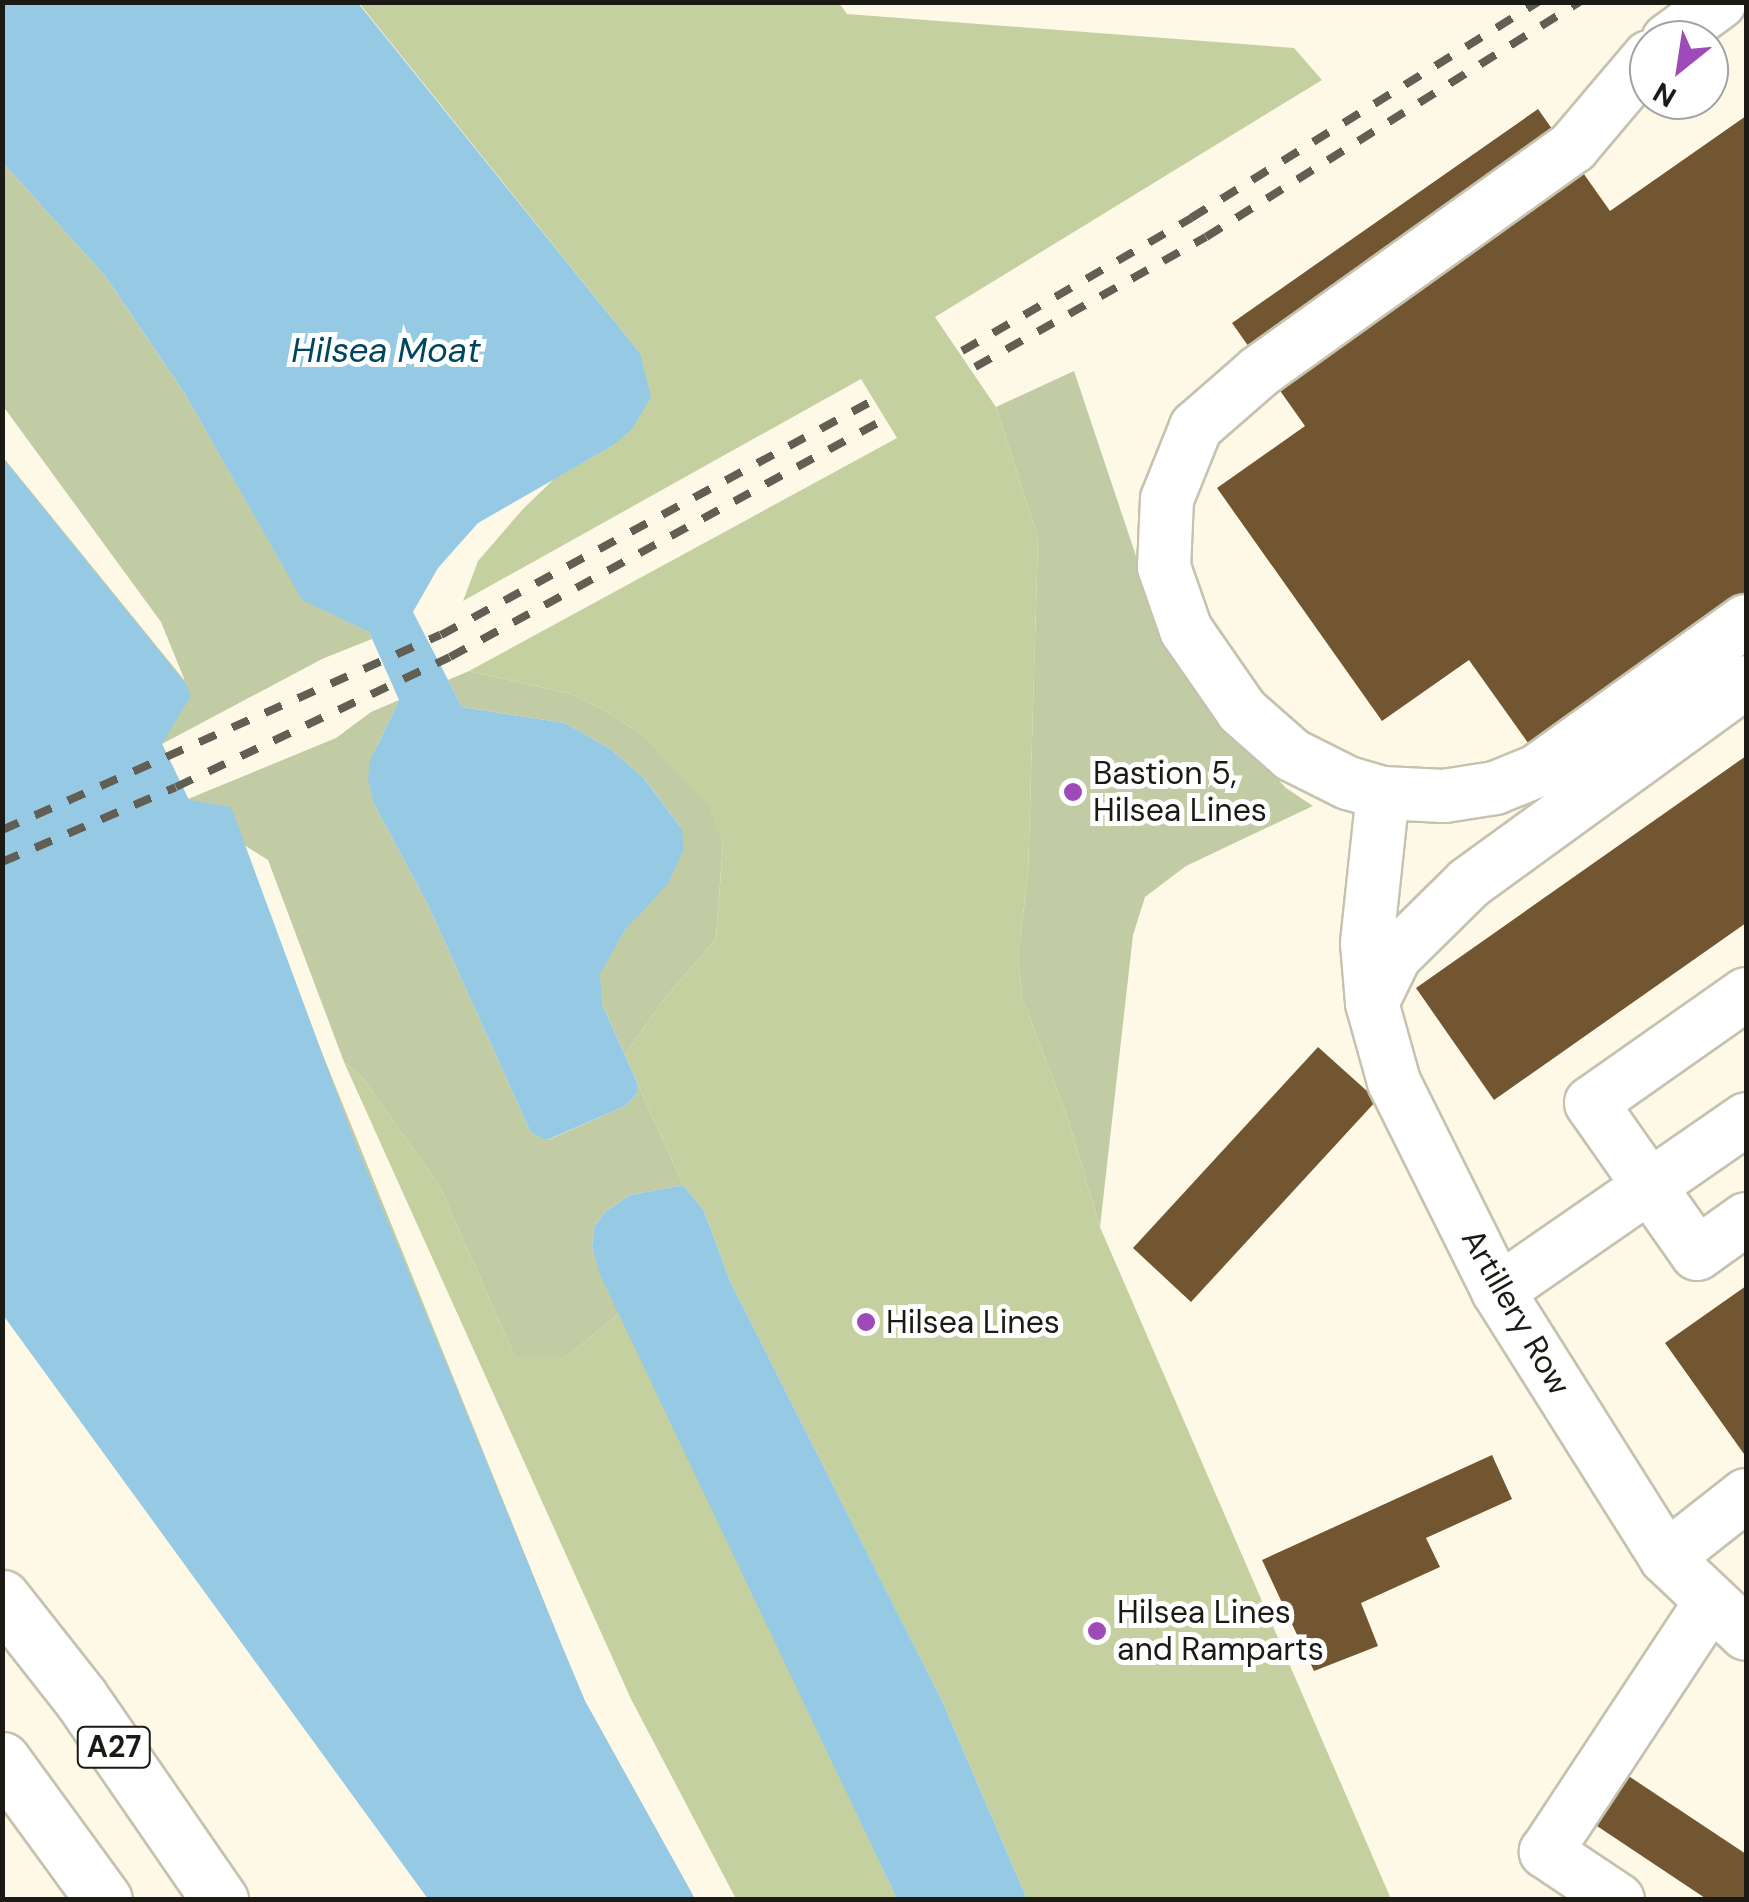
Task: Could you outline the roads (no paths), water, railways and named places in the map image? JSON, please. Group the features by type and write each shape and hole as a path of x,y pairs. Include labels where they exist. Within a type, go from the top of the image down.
{"highway":[{"name":"A27","path":"2,1598 80,1697 220,1900"},
{"path":"2,1760 104,1900"}],"lane":[{"path":"1695,20 1720,2"},
{"path":"1629,81 1573,147 1260,372 1196,427 1167,499 1164,566 1186,630 1242,711 1292,754 1348,783 1383,793 1444,796 1495,788 1536,772 1746,621"},
{"path":"1372,1003 1394,956 1469,883 1746,682"},
{"name":"Artillery Row","path":"1383,793 1367,943 1372,1003 1394,1082 1498,1291 1666,1558 1721,1611"},
{"path":"1746,994 1591,1104 1697,1254 1746,1219"},
{"path":"1498,1291 1746,1119"},
{"path":"1666,1558 1746,1495"},
{"path":"1618,1900 1546,1852 1721,1611"}],"water":[{"name":"Hilsea Moat","path":"2,3 358,3 640,353 651,397 632,429 612,446 478,523 438,568 413,612 462,707 565,723 609,748 644,778 682,829 684,849 667,885 625,930 600,974 602,1004 637,1082 637,1094 625,1106 547,1140 531,1133 428,905 374,804 368,779 370,761 399,700 369,632 302,600 185,394 106,277 3,163"},
{"path":"2,457 186,684 191,696 162,744 189,800 231,807 353,1137 585,1701 695,1899 428,1899 3,1315"},
{"path":"683,1185 704,1211 730,1281 943,1703 1027,1899 897,1899 600,1275 592,1247 594,1227 606,1211 630,1195"}],"railway":[{"path":"962,351 1191,218 1538,2"},
{"path":"975,367 1206,237 1579,2"},
{"path":"2,830 441,635 869,403"},
{"path":"2,862 176,787 450,657 879,422"}],"place":[{"name":"Bastion 5, Hilsea Lines","path":"1073,792"},
{"name":"Hilsea Lines","path":"866,1322"},
{"name":"Hilsea Lines and Ramparts","path":"1097,1631"}]}
